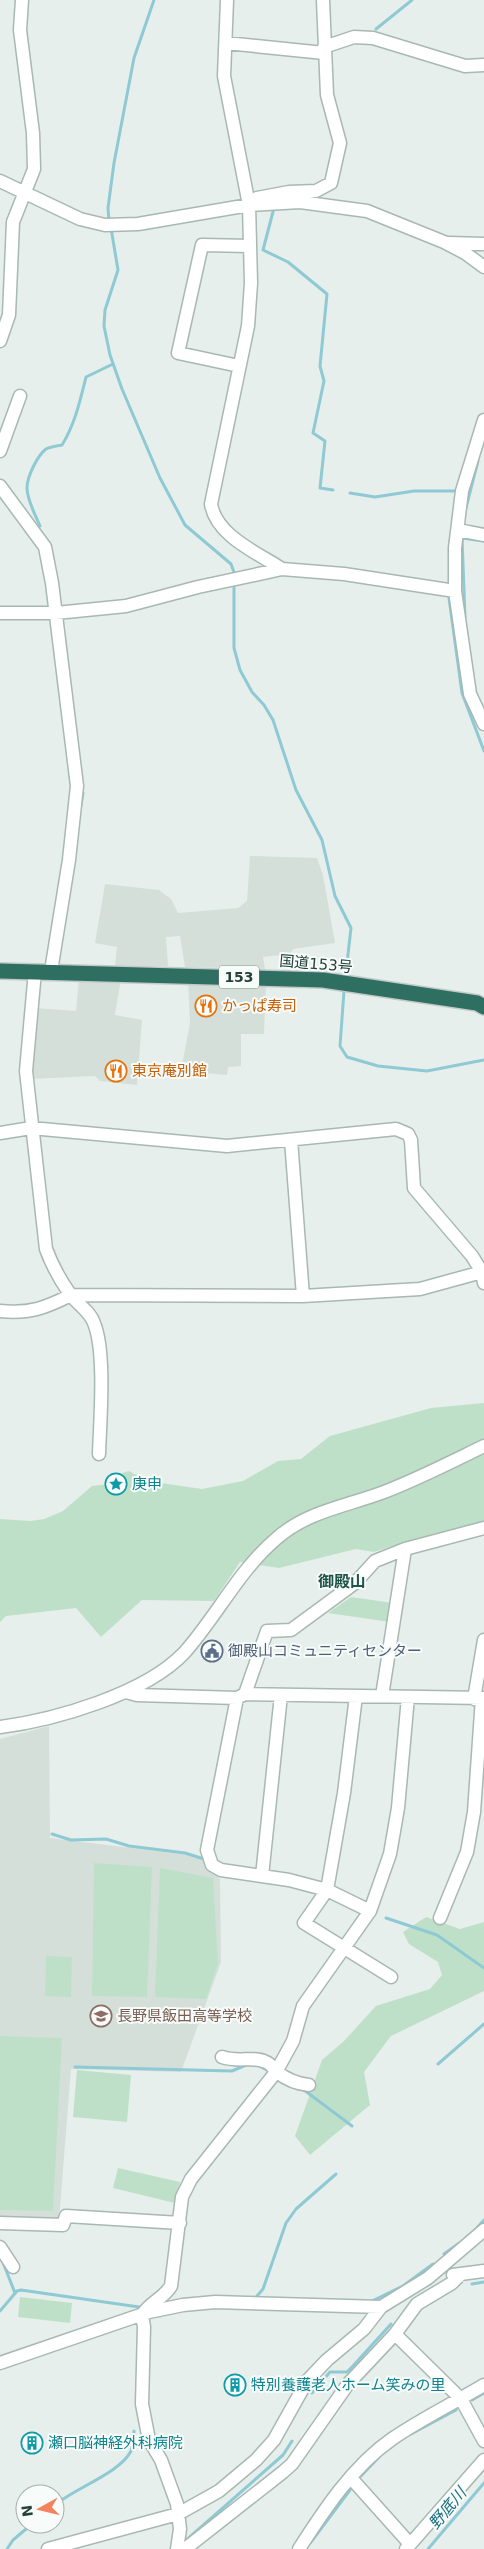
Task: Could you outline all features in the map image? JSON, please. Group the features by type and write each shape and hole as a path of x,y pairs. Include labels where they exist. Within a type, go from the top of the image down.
{"highway":[{"name":"国道153号","path":"0,971 51,971 330,981 482,1003"}],"street":[{"path":"0,341 9,315 13,222 34,169 33,133 20,30 22,0"},
{"path":"227,0 224,76 248,202 251,283 248,326 212,497 212,513 217,523 226,532 282,569"},
{"path":"0,181 80,219 111,224 138,224 289,192 316,191 331,183 340,143 326,95 323,0"},
{"path":"226,43 324,50 354,37 373,38 465,66 484,65"},
{"path":"248,202 300,202 367,211 444,242 465,253 484,267"},
{"path":"444,242 484,244"},
{"path":"239,366 178,353 202,245 250,246"},
{"path":"0,451 20,396"},
{"path":"484,420 462,491 455,591 470,694 484,724"},
{"path":"0,486 45,547 56,614 77,786 69,860 51,971"},
{"path":"458,530 484,535"},
{"path":"0,613 56,614 126,606 240,577 282,569 344,574 455,591"},
{"path":"35,971 26,1071 46,1250 52,1265 71,1295 84,1307 94,1323 100,1373 99,1454"},
{"path":"0,1133 31,1128 227,1146 396,1129 408,1134 411,1140 414,1188 483,1278 420,1289 303,1296 71,1295 38,1310 17,1313 0,1311"},
{"path":"291,1140 303,1296"},
{"path":"0,1727 59,1716 126,1692 170,1665 184,1652 245,1571 277,1537 324,1509 382,1493 438,1469 484,1446"},
{"path":"370,1911 326,1890 289,1880 221,1870 212,1865 208,1858 207,1850 241,1696 267,1631 291,1630 355,1583 375,1560 405,1549 484,1528"},
{"path":"382,1696 405,1549"},
{"path":"440,1918 467,1852 474,1812 484,1640"},
{"path":"126,1692 138,1695 382,1696 480,1699"},
{"path":"262,1876 281,1695"},
{"path":"356,1696 344,1793 326,1890 304,1923 391,1977"},
{"path":"177,2549 180,2529 177,2504 161,2460 149,2440 142,2404 144,2327 142,2315 148,2305 165,2296 171,2286 182,2197 191,2179 276,2072 293,2041 304,2006 343,1947 370,1911 390,1854 398,1808 408,1697"},
{"path":"222,2057 235,2061 255,2059 269,2064 276,2072 300,2084 309,2085"},
{"path":"0,2223 63,2225 66,2216 180,2223"},
{"path":"48,2549 178,2514 218,2491 256,2460 274,2440 307,2381 327,2360 364,2329 381,2307 428,2278 484,2230"},
{"path":"0,2247 13,2267"},
{"path":"428,2278 484,2271"},
{"path":"185,2549 235,2512 292,2464 348,2384 395,2334 416,2304 452,2283 460,2275"},
{"path":"0,2363 142,2315 199,2303 381,2307"},
{"path":"395,2334 461,2399 484,2441"},
{"path":"299,2549 351,2478 375,2452 392,2438 484,2385"},
{"path":"351,2478 408,2546 484,2460"}],"shaded area":[{"path":"250,856 317,858 323,875 335,943 293,949 290,954 263,957 265,969 185,967 180,936 166,937 168,966 115,966 117,947 95,943 105,884 159,890 171,899 178,913 238,908 247,901"},
{"path":"79,978 121,979 115,1015 142,1020 137,1085 100,1081 95,1076 30,1079 36,1008 76,1011"},
{"path":"188,981 266,982 264,1034 241,1034 241,1066 228,1067 227,1075 181,1071 190,1023"},
{"name":"長野県飯田高等学校","path":"49,1726 50,1838 205,1857 207,1866 220,1879 221,1962 181,2072 71,2069 59,2220 0,2218 0,1739"}],"green space":[{"path":"484,1403 484,1525 402,1543 374,1552 356,1549 279,1568 240,1562 214,1601 142,1600 101,1637 76,1608 6,1616 0,1622 0,1519 31,1521 44,1519 63,1511 92,1486 108,1484 108,1488 120,1487 122,1473 129,1471 147,1481 202,1489 243,1481 278,1461 301,1459 330,1436 431,1408"},
{"path":"351,1597 393,1603 390,1622 328,1613"},
{"path":"94,1863 152,1867 147,1997 92,1996"},
{"path":"160,1868 213,1878 218,1964 206,1999 155,1997"},
{"path":"426,1917 460,1929 484,1922 484,1991 391,2036 364,2072 370,2105 310,2155 295,2136 322,2060 344,2041 376,2006 430,1989 442,1975 438,1962 409,1944 403,1932"},
{"path":"46,1956 72,1957 71,1997 45,1996"},
{"path":"0,2036 62,2038 53,2211 0,2210"},
{"path":"77,2070 131,2075 127,2122 73,2117"},
{"path":"118,2168 180,2182 175,2203 113,2188"},
{"path":"20,2297 72,2303 70,2323 18,2317"}],"waterway":[{"path":"109,222 108,208 114,163 134,58 154,0"},
{"path":"376,29 412,0"},
{"path":"274,208 263,250 288,262 327,294 320,366 324,381 313,433 325,441 320,488 333,490"},
{"path":"111,228 118,270 105,310 104,326 110,355 122,389 160,478 185,525 231,564 235,575"},
{"path":"40,526 27,493 27,483 33,467 46,449 62,445 67,437 74,421 86,377 113,364"},
{"path":"466,508 478,461"},
{"path":"350,493 375,497 414,491 459,491"},
{"path":"465,617 462,538 483,541"},
{"path":"234,582 234,648 240,670 252,692 264,705 273,720 296,790 322,840 335,896 351,928 346,972"},
{"path":"449,598 462,693 484,751"},
{"path":"81,805 83,793"},
{"path":"344,991 340,1046 347,1057 378,1066 427,1071 484,1060"},
{"path":"52,1834 71,1840 106,1839 129,1846 185,1853 204,1859"},
{"path":"386,1918 437,1935 484,1968"},
{"path":"438,2064 484,2024"},
{"path":"75,2067 232,2071 246,2065"},
{"path":"257,2065 267,2070"},
{"path":"304,2090 352,2126"},
{"path":"257,2296 263,2289 286,2223 296,2209 336,2174"},
{"path":"476,2229 484,2220"},
{"path":"444,2254 458,2244"},
{"path":"2,2260 15,2293"},
{"path":"370,2302 403,2286 433,2264"},
{"path":"472,2284 484,2282"},
{"path":"0,2311 17,2291 21,2290 139,2307"},
{"path":"312,2393 330,2372 347,2372 391,2324"},
{"path":"472,2400 484,2393"},
{"path":"411,2434 456,2410"},
{"path":"65,2498 107,2473 125,2459 131,2451 134,2431"},
{"path":"183,2543 283,2455 292,2441"},
{"path":"361,2476 379,2457"},
{"name":"野底川","path":"428,2549 484,2483"},
{"path":"311,2542 350,2490"},
{"path":"7,2549 20,2534"}],"place":[{"name":"かっぱ寿司","path":"206,1006"},
{"name":"東京庵別館","path":"116,1071"},
{"name":"庚申","path":"116,1484"},
{"name":"御殿山コミュニティセンター","path":"212,1651"},
{"name":"長野県飯田高等学校","path":"101,2016"},
{"name":"特別養護老人ホーム笑みの里","path":"235,2385"},
{"name":"瀬口脳神経外科病院","path":"32,2443"}],"district":[{"name":"御殿山","path":"342,1581"}]}
